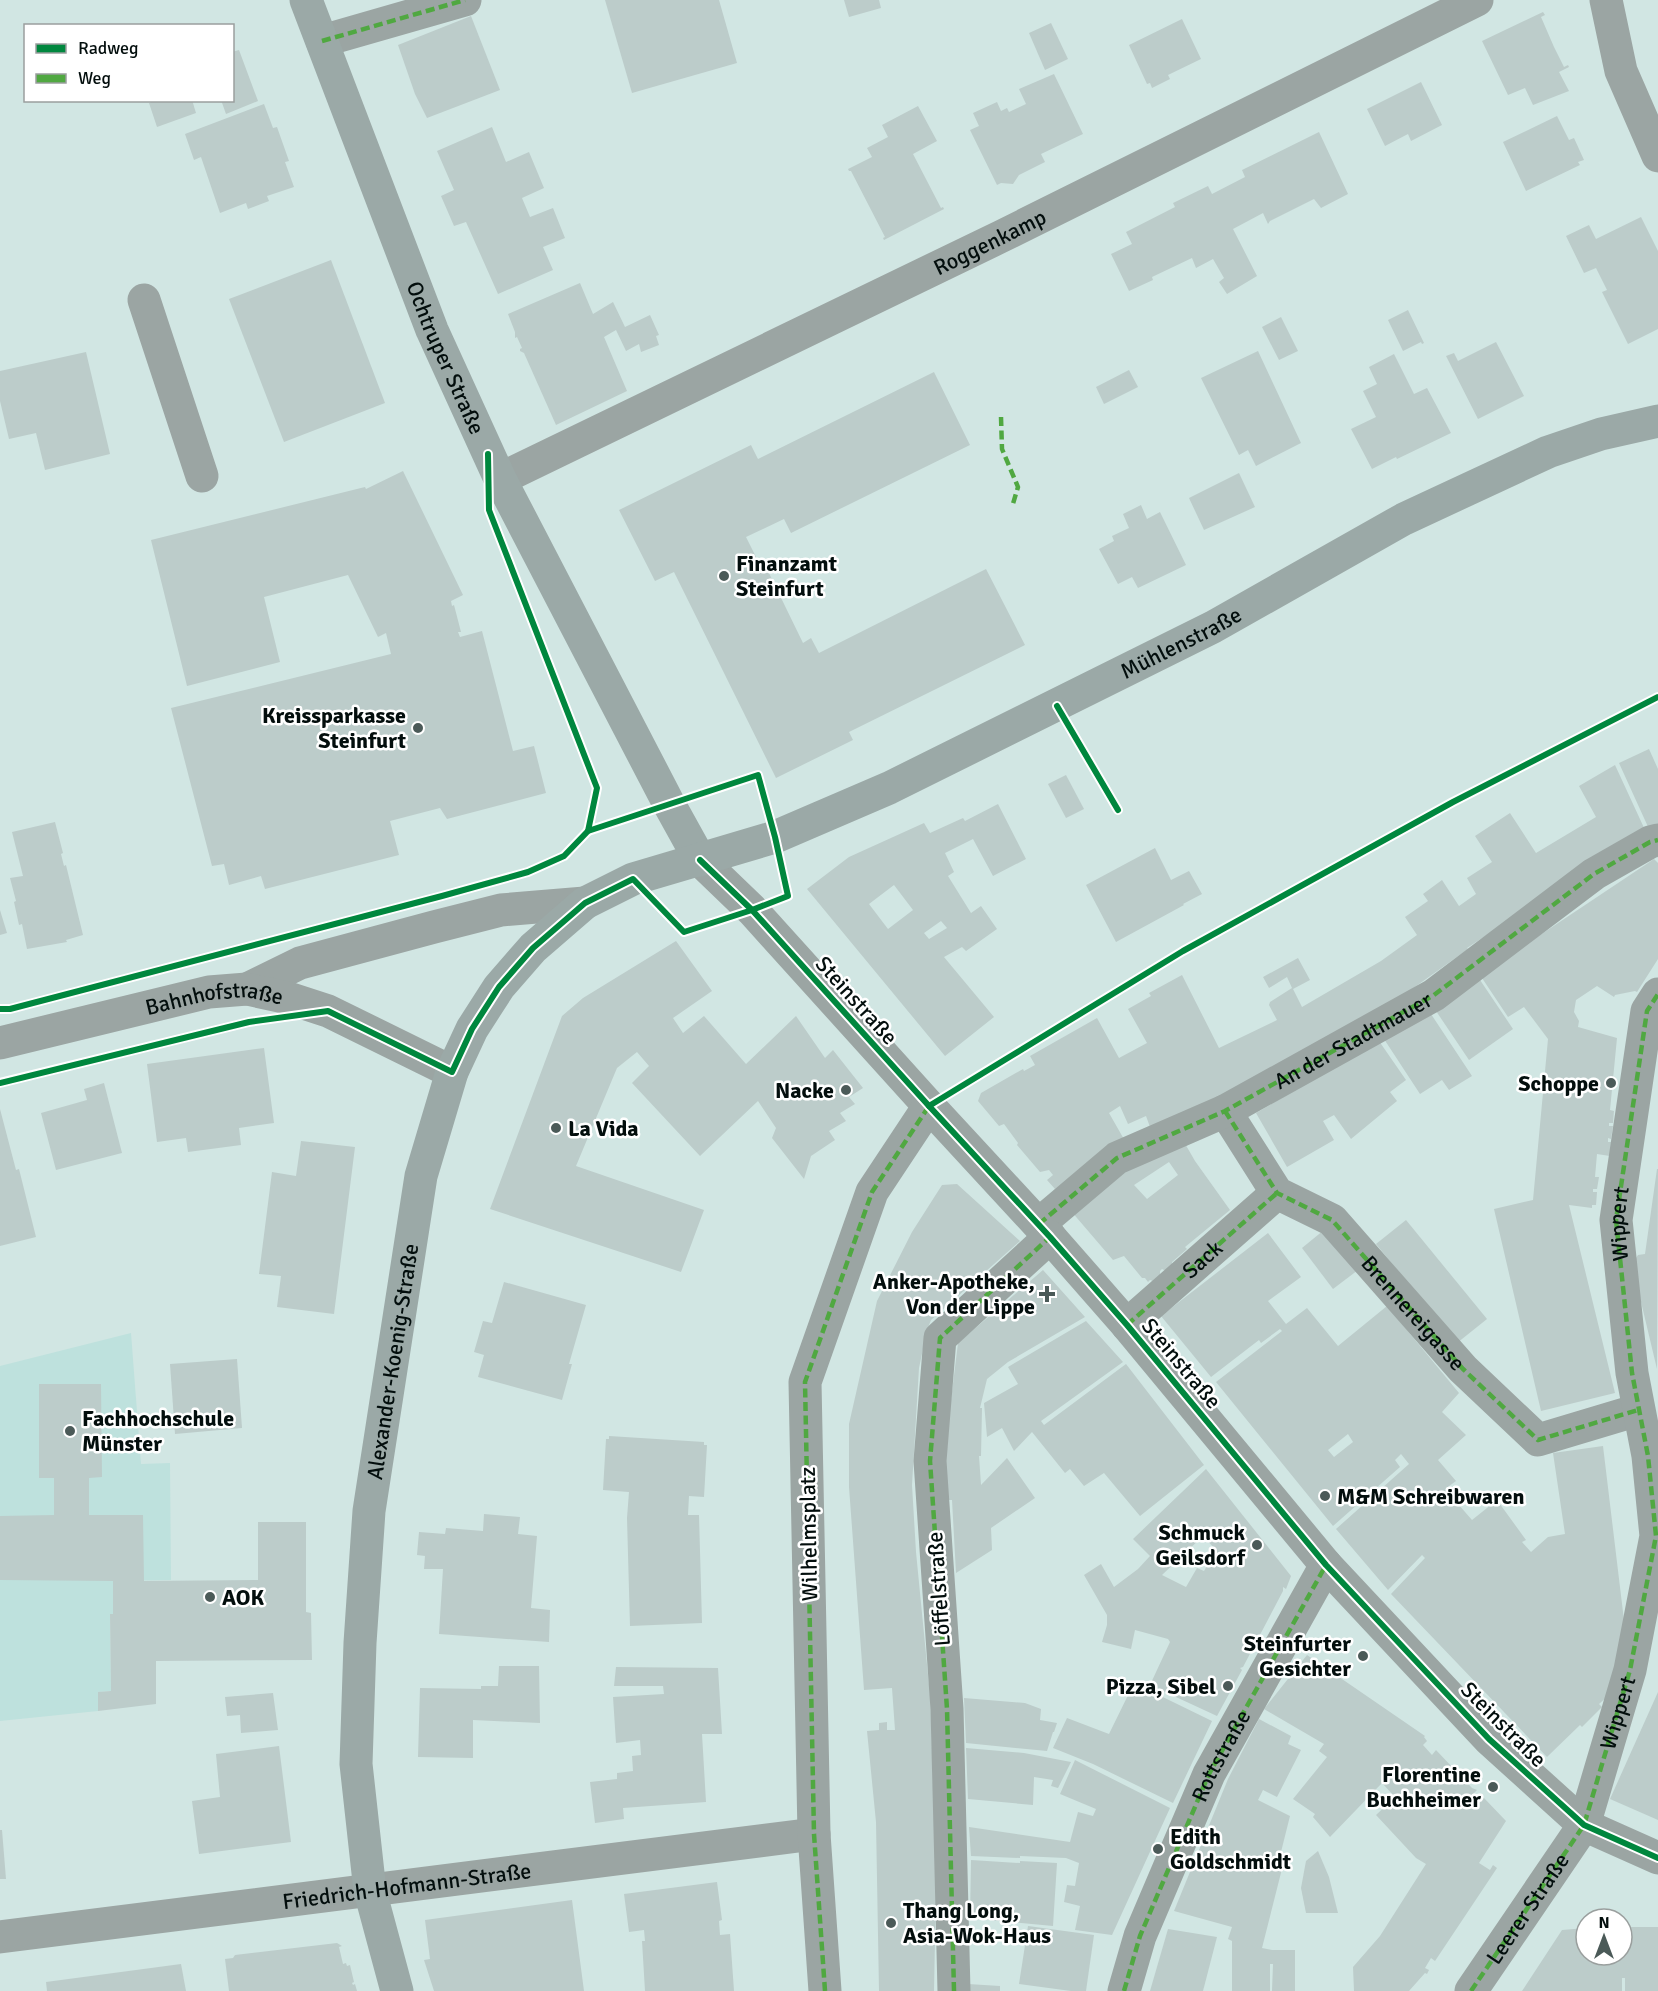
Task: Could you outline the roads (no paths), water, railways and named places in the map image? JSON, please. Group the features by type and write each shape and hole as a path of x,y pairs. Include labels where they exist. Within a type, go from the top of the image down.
{"main road":[{"name":"Ochtruper Straße","path":"306,0 432,330 500,479 700,860"},
{"name":"Mühlenstraße","path":"700,860 775,837 899,783 1213,627 1404,519 1548,452 1601,434 1658,421"},
{"name":"Alexander-Koenig-Straße","path":"397,1991 370,1891 356,1764 360,1643 369,1511 420,1176 452,1072 472,1029 499,987 533,948 585,903 633,879 700,860"}],"street":[{"path":"322,41 465,0"},
{"name":"Roggenkamp","path":"500,479 1002,236 1477,0"},
{"path":"1606,0 1621,71 1658,156"},
{"path":"144,300 202,476"},
{"name":"An der Stadtmauer","path":"1045,1230 1117,1158 1225,1111 1434,995 1594,874 1650,842 1658,840"},
{"name":"Steinstraße","path":"700,860 752,910 929,1106 1045,1230 1326,1565 1489,1738 1584,1825 1658,1858"},
{"path":"247,989 300,963 434,927 501,910 585,903"},
{"name":"Bahnhofstraße","path":"0,1043 209,992 247,989 288,998 328,1011 452,1072"},
{"name":"Wippert","path":"1584,1825 1630,1670 1656,1536 1653,1455 1638,1410 1616,1220 1647,1011 1658,994"},
{"name":"Wilhelmsplatz","path":"825,1991 814,1834 805,1382 872,1192 929,1106"},
{"path":"1225,1111 1277,1193"},
{"name":"Brennereigasse","path":"1277,1193 1332,1220 1463,1369 1538,1440 1638,1410"},
{"name":"Sack","path":"1127,1325 1277,1193"},
{"name":"Löffelstraße","path":"954,1991 947,1709 930,1461 940,1338 1045,1230"},
{"name":"Rottstraße","path":"1124,1991 1140,1936 1209,1774 1326,1565"},
{"name":"Leerer Straße","path":"1471,1991 1584,1825"},
{"name":"Friedrich-Hofmann-Straße","path":"0,1936 814,1834"}],"place":[{"name":"Finanzamt Steinfurt","path":"724,576"},
{"name":"Kreissparkasse Steinfurt","path":"418,728"},
{"name":"Schoppe","path":"1611,1083"},
{"name":"Nacke","path":"846,1090"},
{"name":"La Vida","path":"556,1128"},
{"name":"Anker-Apotheke, Von der Lippe","path":"1047,1294"},
{"name":"Fachhochschule Münster","path":"70,1431"},
{"name":"M&M Schreibwaren","path":"1325,1496"},
{"name":"Schmuck Geilsdorf","path":"1257,1545"},
{"name":"AOK","path":"210,1597"},
{"name":"Steinfurter Gesichter","path":"1363,1656"},
{"name":"Pizza, Sibel","path":"1228,1686"},
{"name":"Florentine Buchheimer","path":"1493,1787"},
{"name":"Edith Goldschmidt","path":"1158,1849"},
{"name":"Thang Long, Asia-Wok-Haus","path":"891,1923"}]}
